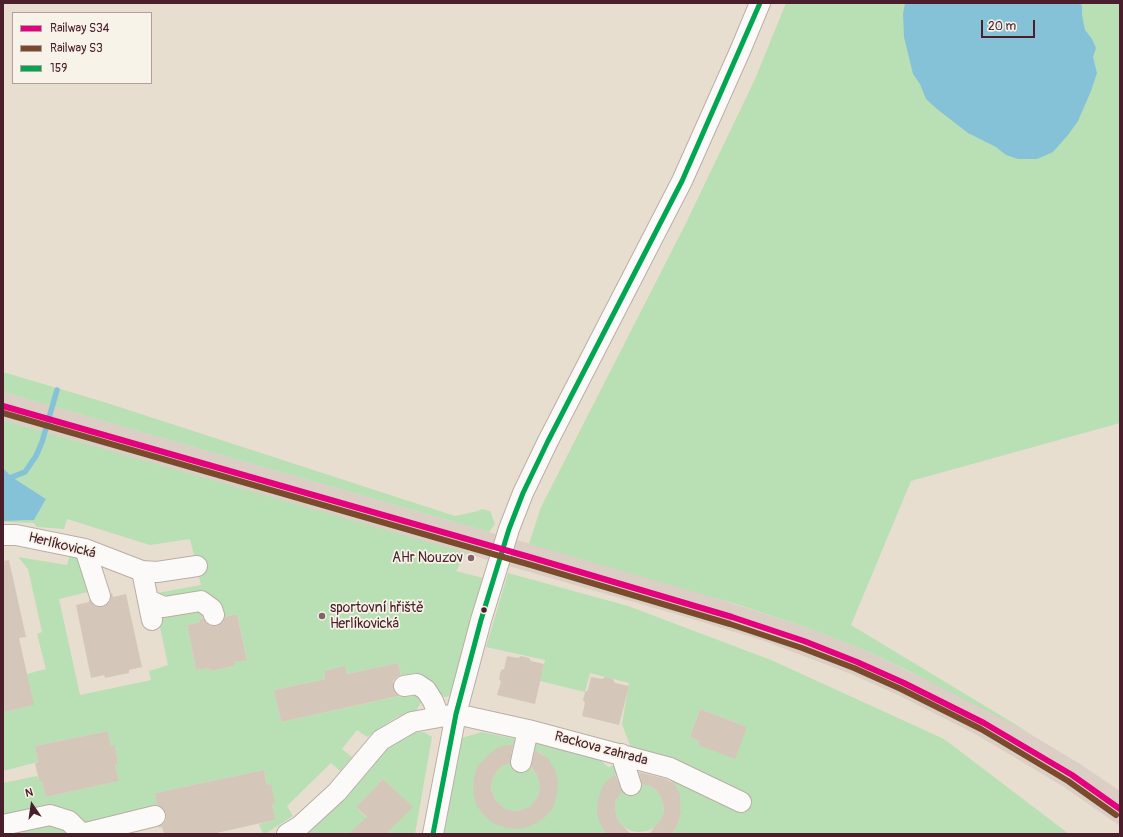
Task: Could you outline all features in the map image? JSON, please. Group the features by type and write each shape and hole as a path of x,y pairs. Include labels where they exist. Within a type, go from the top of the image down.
{"street":[{"path":"433,834 447,715 481,620 509,529 523,493 682,181 760,3"},
{"name":"Herlíkovická","path":"3,535 16,534 85,549 142,571 157,572 196,566"},
{"path":"85,549 100,596"},
{"path":"142,571 152,620"},
{"path":"148,600 164,608 201,601 212,609 214,615"},
{"path":"404,686 417,684 426,690 432,701 447,715"},
{"path":"287,834 300,826 337,792 381,740 412,722 447,715"},
{"name":"Rackova zahrada","path":"447,715 528,730 670,768 741,802"},
{"path":"521,762 528,730"},
{"path":"621,754 631,785"},
{"path":"3,825 50,815 69,821 82,834 155,816"}],"shaded area":[{"path":"3,392 697,592 808,628 862,649 992,711 1080,764 1120,791 1120,826 1064,787 977,735 898,695 851,674 764,641 689,618 3,420"}],"green space":[{"path":"786,3 1120,3 1120,423 911,481 851,625 1028,732 909,671 862,649 808,628 736,604 529,544 541,507 686,223 755,79"},
{"path":"3,372 104,402 455,516 482,509 490,511 495,524 489,532 3,392"},
{"path":"3,420 466,553 456,571 487,579 470,622 451,694 447,697 440,696 402,677 398,663 347,674 345,667 324,671 325,679 274,690 281,722 405,695 412,690 423,699 416,711 397,717 367,737 357,730 342,749 352,757 340,771 331,763 287,806 293,816 265,834 263,834 259,824 275,820 264,770 155,793 158,809 90,823 81,821 3,817 3,783 37,776 39,781 42,781 46,797 119,781 115,765 118,764 115,746 111,746 108,731 35,746 38,762 3,771 3,712 33,705 27,674 46,669 37,634 42,632 28,569 18,557 67,565 70,554 77,555 88,592 59,599 80,695 151,680 149,671 168,665 158,618 198,610 202,614 204,617 199,619 200,622 187,625 196,670 209,668 210,671 234,666 234,662 247,659 237,614 224,617 221,606 211,595 198,591 163,598 157,593 201,585 190,539 150,545 67,519 64,529 37,527 34,523 3,522 34,520 46,499 12,477 3,468"},
{"path":"508,573 628,606 771,660 944,739 1069,834 672,834 678,824 681,813 680,801 674,784 664,774 633,767 636,784 651,786 661,797 663,804 664,812 661,819 654,828 647,831 631,831 619,822 616,815 616,800 620,793 626,788 616,774 611,778 607,834 442,834 458,739 482,732 596,756 608,767 636,761 622,724 629,683 590,673 585,692 540,681 545,660 486,647","holes":["700,709 747,727 698,745 699,741 690,737","512,745 519,745 518,762 509,763 502,766 497,771 491,785 492,792 495,799 506,809 514,811 529,807 538,796 540,788 536,774 524,763 531,748 542,754 547,759 532,825 474,790"]},
{"path":"424,732 432,737 415,834 304,834 338,805 377,757 409,733","holes":["383,779 412,807 388,832 372,817 369,820 356,807"]},
{"path":"42,822 57,825 70,834 3,834"}],"water":[{"path":"905,3 1081,3 1085,30 1092,39 1096,48 1093,57 1097,73 1078,121 1053,152 1037,159 1018,159 1006,155 996,147 968,133 926,99 920,84 913,74 904,37 903,14"},
{"path":"3,468 12,477 46,499 34,520 3,521"}],"building":[{"path":"9,560 26,637 19,638 34,705 3,712 3,561"},
{"path":"112,593 113,597 126,594 142,667 129,670 129,673 105,678 104,675 91,678 76,605 89,602 89,599 93,605 103,607 109,603"},
{"path":"237,614 247,660 234,662 234,666 210,671 209,668 196,670 187,625 200,622 199,619 203,618 207,624 217,626 223,622 225,617"},
{"path":"507,656 518,658 521,656 529,658 531,661 544,664 535,704 497,695 501,682 499,679 501,670 504,669"},
{"path":"398,663 401,675 393,681 393,687 395,693 399,696 281,722 274,690 325,679 324,671 345,666 347,674"},
{"path":"591,677 602,679 605,677 613,679 615,683 629,686 619,725 582,716 585,703 583,700 585,692 588,690"},
{"path":"700,709 747,727 735,759 698,745 699,741 690,737"},
{"path":"108,731 111,746 115,745 118,764 115,765 119,781 46,797 42,781 39,781 35,763 38,762 35,746"},
{"path":"513,745 510,763 502,766 497,771 491,785 495,799 500,805 506,809 514,811 521,810 529,807 538,796 540,788 539,781 531,767 535,750 549,759 555,770 558,782 557,796 552,809 544,818 531,826 519,829 506,828 493,823 482,813 476,804 473,791 474,777 478,766 489,754 499,747"},
{"path":"264,770 267,785 271,784 275,803 272,804 275,820 212,834 164,834 162,827 159,828 166,820 166,814 163,808 157,805 155,793"},
{"path":"639,772 666,779 675,784 680,795 681,813 678,824 672,834 649,834 661,819 664,812 663,804 657,791 651,786 642,784"},
{"path":"615,774 622,791 616,800 616,815 619,822 631,834 607,834 601,826 597,814 598,800 602,787"},
{"path":"383,779 413,807 386,834 349,834 367,817 356,807"}],"waterway":[{"path":"3,482 8,483 12,477 25,472 36,456 42,442 57,390"}],"rail line":[{"name":"S34","path":"3,406 533,558 732,617 804,641 904,683 984,723 1072,775 1120,809"},
{"name":"S3","path":"3,413 531,565 730,624 802,648 854,668 901,689 981,729 1068,781 1116,815"}],"transit line":[{"name":"159","path":"433,834 456,714 481,620 509,529 523,493 548,441 682,181 760,3"}],"place":[{"name":"AHr Nouzov","path":"471,558"},
{"name":"sportovní hřiště Herlíkovická","path":"322,616"}]}
